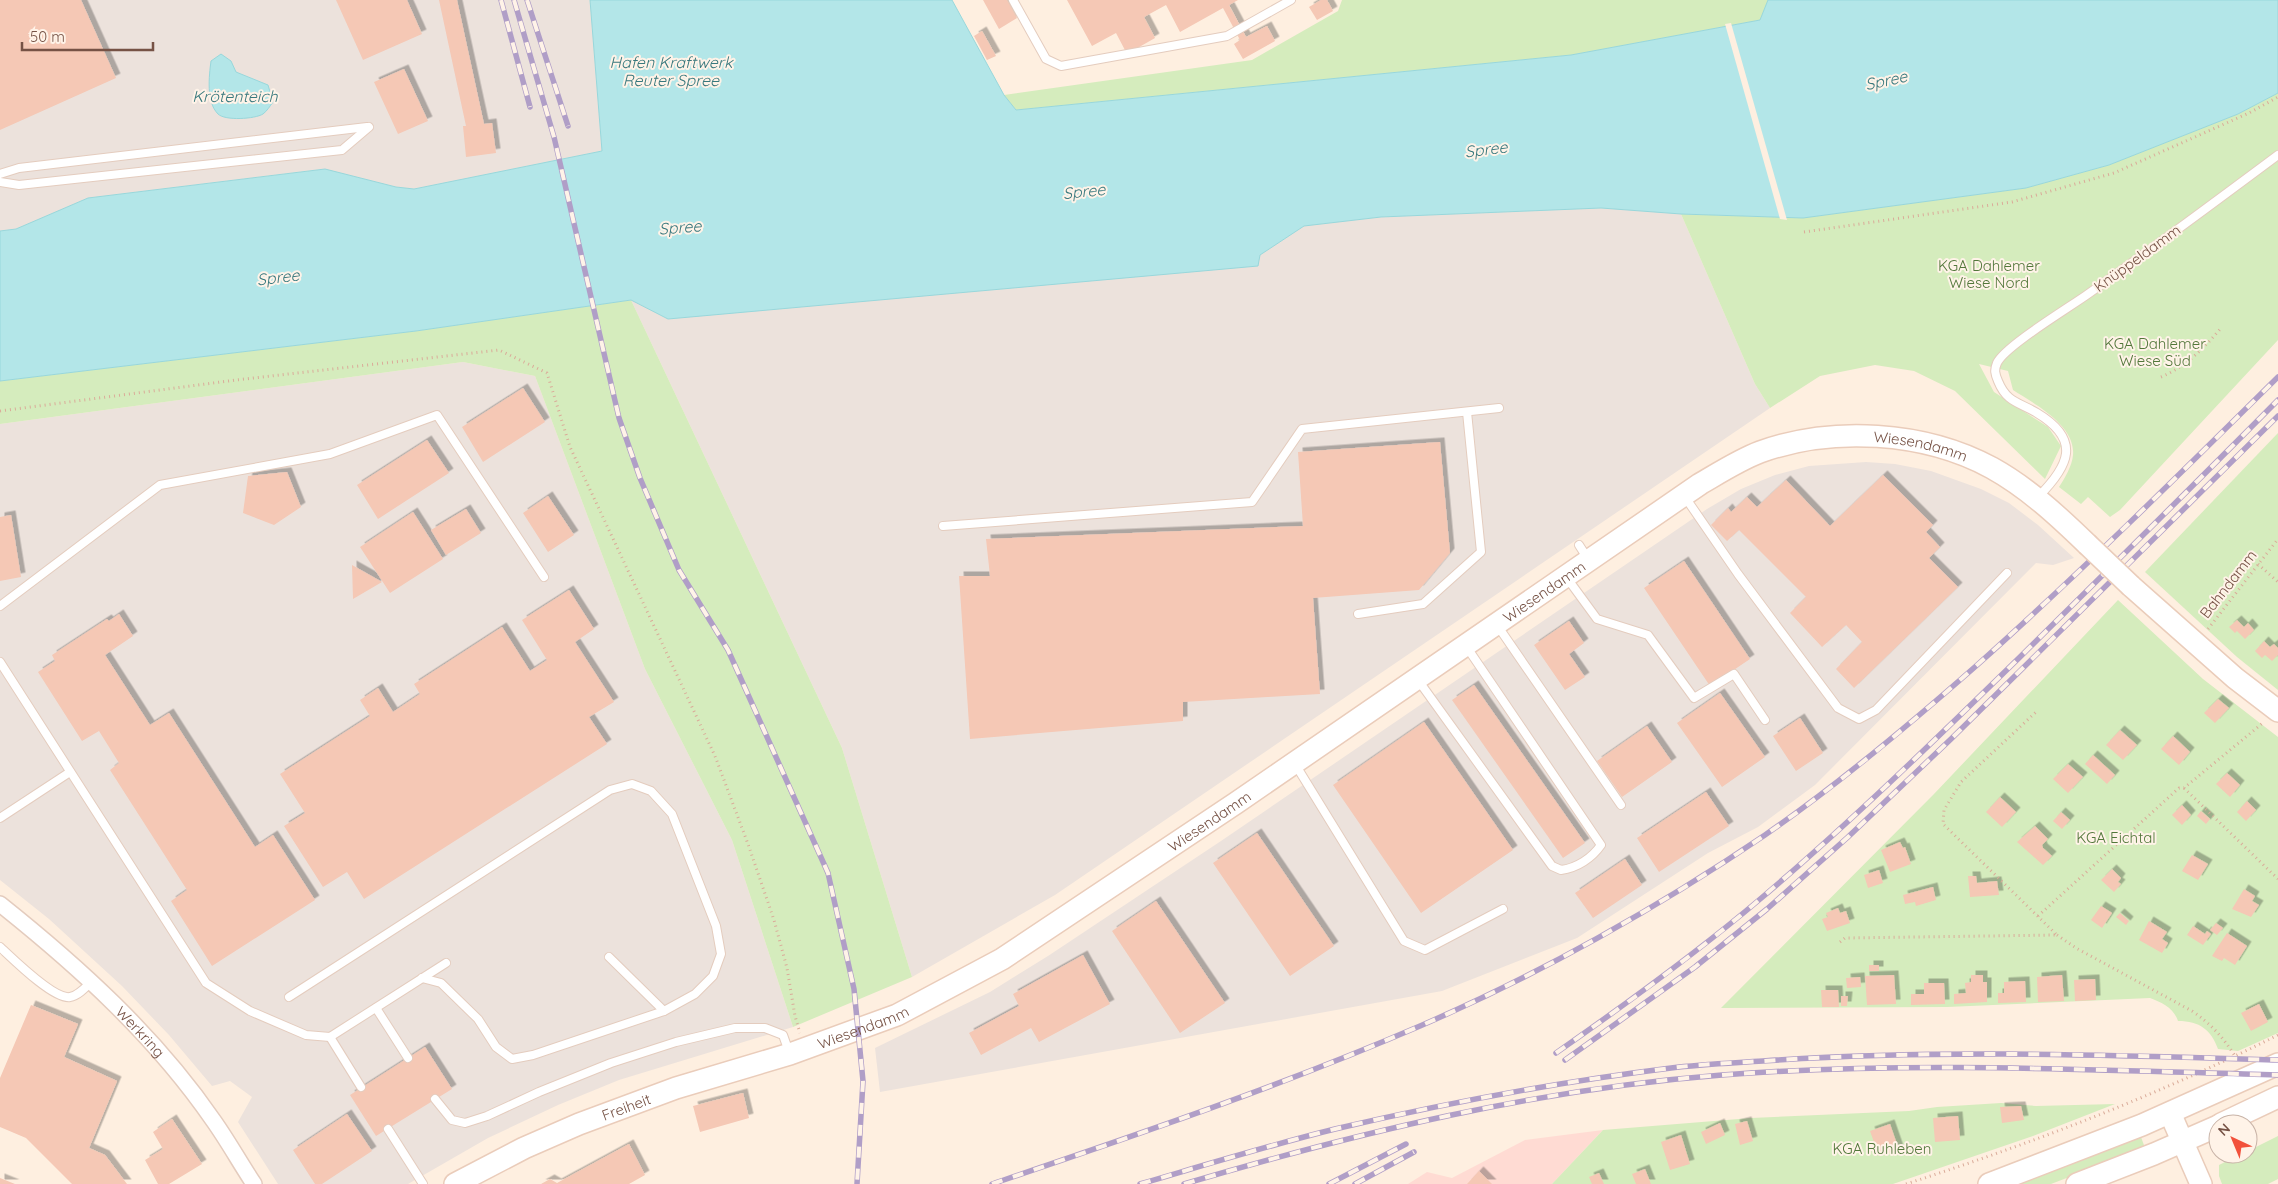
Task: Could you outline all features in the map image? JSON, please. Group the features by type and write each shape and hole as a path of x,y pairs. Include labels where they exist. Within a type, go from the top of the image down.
{"street":[{"name":"Wiesendamm","path":"797,1051 897,1015 1002,959 1236,804 1294,762 1566,576 1584,553 1684,496 1730,466 1760,452 1823,438 1862,436 1892,438 1946,450 1992,468 2036,499 2196,644 2278,711"},
{"name":"Werkring","path":"0,904 92,981 122,1010 171,1066 213,1119 254,1184"},
{"name":"Freiheit","path":"455,1184 524,1148 579,1124 676,1088 797,1051"},
{"path":"1989,1184 2050,1162 2170,1113 2278,1064"},
{"path":"2243,1114 2278,1097"},
{"path":"2170,1113 2201,1184"},
{"path":"2077,1184 2208,1131"}],"lane":[{"path":"1013,0 1046,59 1061,66 1227,36 1291,0"},
{"path":"0,174 19,168 369,127 342,150 19,185 0,182"},
{"name":"Knüppeldamm","path":"2036,499 2055,480 2061,471 2066,458 2066,445 2062,434 2054,424 2036,412 2009,399 2002,391 1994,373 1998,362 2021,340 2278,155"},
{"path":"943,526 1252,502 1302,429 1499,408"},
{"path":"1358,614 1423,604 1481,552 1467,412"},
{"path":"0,606 160,485 330,454 437,415 544,577"},
{"path":"1684,496 1738,574 1838,708 1860,719 1876,710 2007,572"},
{"path":"1566,576 1597,619 1648,635 1694,698 1734,674 1765,720"},
{"path":"1496,624 1621,805"},
{"path":"1417,678 1552,866 1561,870 1582,863 1596,852 1601,845 1465,645"},
{"path":"0,662 206,983 250,1011 306,1035 330,1038 446,962"},
{"path":"1294,762 1404,941 1426,950 1503,909"},
{"path":"0,818 70,772"},
{"path":"289,997 610,790 632,784 651,791 672,814 716,926 721,954 713,976 695,994 664,1011 533,1055 512,1059 496,1048 478,1019 441,982 422,978"},
{"path":"0,947 49,989 61,996 69,998 92,981"},
{"path":"609,957 664,1011"},
{"path":"376,1008 408,1058"},
{"path":"435,1099 452,1120 465,1123 487,1116 539,1092 611,1063 676,1042 735,1028 766,1028 783,1035 797,1051"},
{"path":"330,1038 361,1087"},
{"path":"388,1129 423,1184"}],"path":[{"path":"1804,232 2012,202 2104,176 2249,114 2278,98"},
{"path":"2162,377 2195,357 2222,327"},
{"path":"0,411 236,380 499,350 547,373 570,446 715,756 735,809 774,920 787,968 795,1016 797,1051"},
{"name":"Bahndamm","path":"2196,644 2278,539"},
{"path":"2258,564 2278,582"},
{"path":"2038,916 2179,788 2184,788 2278,711"},
{"path":"2036,712 1961,782 1944,810 1942,824 2057,935 2076,948 2192,1011 2208,1022 2222,1036 2235,1056"},
{"path":"2184,788 2278,879"},
{"path":"1840,942 1845,938 2057,935"},
{"path":"1906,1184 2004,1151 2133,1102 2278,1035"}],"shaded area":[{"path":"0,0 590,0 602,151 414,189 396,187 324,169 88,198 16,229 0,231"},
{"path":"1601,208 1681,214 1755,384 1770,408 1055,895 912,977 842,748 631,300 668,319 1260,255 1304,226 1381,217"},
{"path":"463,362 535,376 645,669 732,840 793,1027 619,1080 558,1105 488,1138 408,1184 278,1184 238,1122 252,1097 230,1081 212,1086 169,1035 122,986 49,919 0,880 0,424"},
{"path":"1866,462 1895,464 1931,471 1981,489 2009,503 2038,525 2074,558 2053,565 2036,563 1815,785 1758,827 1708,853 1577,938 1442,991 880,1092 875,1048 990,992 1048,956 1221,841 1707,509 1741,489 1775,475 1809,466"},
{"path":"1603,1130 1552,1184 1408,1184 1427,1172 1452,1178 1525,1140"}],"green space":[{"path":"1342,0 1768,1 1760,20 1571,55 1016,110 1004,95 1252,60 1338,11"},
{"path":"2278,93 2278,340 2120,510 2110,517 2088,497 2081,504 2059,487 2068,472 2073,455 2072,444 2068,434 2042,408 2013,390 2008,371 1979,364 1994,392 2048,427 2061,446 2045,479 1955,391 1914,371 1875,365 1820,376 1770,408 1755,384 1681,214 1803,218 2026,188 2109,165 2238,114"},
{"path":"631,300 842,748 912,977 793,1027 732,840 645,669 535,376 463,362 0,424 0,381 416,331"},
{"path":"2278,433 2278,690 2237,657 2145,572"},
{"name":"KGA Eichtal","path":"2118,600 2203,679 2278,737 2278,1033 2238,1051 2218,1049 2212,1037 2204,1028 2186,1021 2178,1021 2170,1009 2150,998 1947,1007 1721,1008 1934,794"},
{"name":"KGA Ruhleben","path":"2001,1103 2036,1106 2115,1104 2033,1136 1893,1184 1552,1184 1603,1130 1751,1118 1909,1111 1937,1107"},
{"path":"2278,1136 2278,1179 2268,1184 2222,1184 2219,1176 2219,1165 2258,1164 2258,1146"},
{"path":"2141,1137 2145,1148 2051,1184 2019,1184"}],"water":[{"path":"590,0 952,0 1004,95 1016,110 1571,55 1760,20 1768,0 2278,0 2278,93 2238,114 2109,165 2026,188 1803,218 1681,214 1601,208 1381,217 1304,226 1260,255 1258,266 668,319 631,300 416,331 0,381 0,231 16,229 88,198 325,169 396,187 414,189 602,151"},
{"name":"Krötenteich","path":"221,54 231,61 236,72 268,85 273,102 263,114 240,119 227,118 218,114 214,109 209,89 210,67 211,61"}],"pier":[{"path":"1731,23 1787,220 1780,219 1725,24"}],"building":[{"path":"0,0 81,0 116,78 0,130"},
{"path":"336,0 407,0 422,34 363,60"},
{"path":"439,0 457,0 484,124 492,123 496,153 466,157 463,126 466,126"},
{"path":"983,0 1007,0 1017,18 999,29"},
{"path":"1067,0 1238,0 1229,5 1246,37 1267,26 1275,41 1243,59 1234,44 1240,40 1223,8 1180,32 1166,5 1144,17 1155,38 1127,54 1116,33 1092,46"},
{"path":"1321,0 1327,0 1333,11 1317,20 1309,7"},
{"path":"982,31 996,56 987,60 974,36"},
{"path":"404,69 428,121 398,134 374,82"},
{"path":"523,388 545,422 483,462 462,427"},
{"path":"427,440 449,473 378,519 357,485"},
{"path":"1440,442 1450,553 1419,590 1313,598 1320,694 1183,702 1183,721 970,739 959,576 990,576 986,539 1303,526 1298,452"},
{"path":"287,472 301,507 274,525 243,513 248,476"},
{"path":"1883,475 1933,525 1926,532 1940,547 1929,558 1958,587 1854,688 1836,669 1862,642 1846,625 1822,647 1790,613 1806,597 1739,530 1727,541 1711,525 1728,508 1731,512 1747,497 1757,507 1786,480 1830,526"},
{"path":"548,496 574,535 548,552 523,513"},
{"path":"466,509 481,533 446,555 431,530"},
{"path":"413,512 443,559 390,593 360,547"},
{"path":"11,515 21,577 0,581 0,517"},
{"path":"1684,561 1750,659 1710,686 1644,588"},
{"path":"352,565 382,582 353,599"},
{"path":"569,590 594,629 575,642 614,702 589,717 607,744 364,899 347,872 323,887 284,826 305,813 280,774 370,716 360,700 378,688 393,712 420,694 414,684 502,627 530,671 547,660 522,620"},
{"path":"119,614 133,636 105,655 150,725 169,713 255,847 273,835 315,900 212,966 171,901 187,890 110,770 119,763 99,731 82,741 38,672 55,661 52,655 107,619 109,621"},
{"path":"2237,620 2244,627 2248,623 2254,630 2245,639 2237,631 2235,633 2229,627"},
{"path":"1569,621 1584,643 1569,654 1585,677 1565,690 1534,645"},
{"path":"2264,641 2270,647 2274,644 2278,648 2278,655 2272,661 2265,655 2262,658 2255,651"},
{"path":"1474,685 1585,843 1563,858 1452,700"},
{"path":"1720,693 1765,757 1722,787 1677,723"},
{"path":"2218,699 2229,708 2215,723 2204,713"},
{"path":"1800,718 1823,753 1796,771 1773,736"},
{"path":"1424,722 1513,850 1421,913 1333,785"},
{"path":"1647,726 1672,762 1622,797 1597,761"},
{"path":"2120,730 2137,745 2123,760 2106,745"},
{"path":"2173,736 2190,752 2179,765 2161,749"},
{"path":"2093,755 2115,775 2107,784 2085,764"},
{"path":"2068,764 2083,777 2068,793 2053,779"},
{"path":"2227,773 2240,785 2230,797 2216,784"},
{"path":"1706,792 1729,826 1659,872 1637,838"},
{"path":"2000,797 2016,812 2002,827 1986,812"},
{"path":"2247,801 2256,810 2246,821 2237,812"},
{"path":"2182,805 2191,815 2182,825 2172,815"},
{"path":"2201,811 2210,819 2206,824 2197,816"},
{"path":"2061,812 2070,820 2062,829 2053,821"},
{"path":"2035,826 2048,839 2042,845 2052,856 2043,865 2017,842"},
{"path":"1257,833 1334,946 1290,976 1213,863"},
{"path":"1900,842 1903,848 1905,847 1911,864 1890,872 1881,850"},
{"path":"2192,855 2208,864 2198,880 2182,871"},
{"path":"1625,859 1642,885 1593,918 1575,893"},
{"path":"2112,869 2121,878 2118,882 2121,884 2114,892 2101,880"},
{"path":"1879,870 1883,883 1868,888 1864,875"},
{"path":"1968,876 1976,876 1977,883 1997,881 1999,895 1970,897"},
{"path":"1933,887 1936,900 1916,906 1915,902 1905,904 1903,895"},
{"path":"2244,889 2255,896 2252,901 2259,905 2251,917 2232,909"},
{"path":"1156,901 1225,1003 1180,1033 1112,931"},
{"path":"2101,906 2112,913 2102,928 2091,920"},
{"path":"1838,908 1840,913 1846,911 1850,923 1827,931 1822,919 1828,917 1826,913"},
{"path":"2120,913 2129,921 2126,925 2116,917"},
{"path":"2149,921 2167,932 2162,939 2168,943 2162,953 2139,940"},
{"path":"2216,923 2223,928 2217,935 2210,930"},
{"path":"2193,926 2205,934 2207,931 2211,934 2203,945 2187,935"},
{"path":"2227,933 2247,946 2235,965 2224,958 2222,961 2212,956"},
{"path":"1083,955 1110,1004 1039,1042 1031,1028 981,1055 969,1033 1019,1006 1013,994"},
{"path":"1869,965 1879,965 1879,971 1869,971"},
{"path":"1894,975 1896,1004 1867,1005 1865,976"},
{"path":"1971,975 1983,975 1983,982 1987,982 1987,1002 1954,1004 1954,994 1966,993 1965,983 1971,982"},
{"path":"2062,975 2064,1001 2038,1002 2037,977"},
{"path":"1860,977 1861,987 1847,988 1846,978"},
{"path":"2095,979 2096,1000 2075,1001 2074,980"},
{"path":"2025,981 2026,1002 1998,1003 1998,993 2004,993 2004,982"},
{"path":"1924,983 1944,983 1945,1004 1911,1005 1911,994 1924,994"},
{"path":"1821,990 1838,990 1839,1007 1822,1007"},
{"path":"1841,996 1848,996 1847,1006 1841,1006"},
{"path":"2259,1004 2268,1022 2251,1031 2241,1013"},
{"path":"31,1005 78,1024 64,1057 117,1081 89,1148 105,1155 127,1184 72,1184 26,1138 0,1127 0,1078"},
{"path":"425,1047 452,1089 376,1136 350,1095"},
{"path":"743,1093 749,1118 700,1132 693,1106"},
{"path":"2021,1106 2024,1120 2002,1123 2000,1107"},
{"path":"347,1114 372,1151 322,1184 315,1184 293,1150"},
{"path":"1958,1116 1960,1140 1935,1142 1933,1118"},
{"path":"172,1119 202,1164 169,1184 158,1184 145,1160 163,1149 153,1132"},
{"path":"1747,1121 1753,1141 1740,1145 1735,1124"},
{"path":"1720,1123 1725,1135 1706,1144 1701,1132"},
{"path":"1890,1124 1899,1150 1879,1156 1870,1131"},
{"path":"1681,1135 1690,1164 1670,1170 1661,1142"},
{"path":"629,1144 645,1175 629,1184 541,1184 550,1179 557,1183"},
{"path":"1645,1169 1651,1184 1636,1184 1632,1174"},
{"path":"1479,1171 1492,1184 1467,1184"},
{"path":"1599,1173 1604,1184 1592,1184 1589,1177"},
{"path":"0,1178 15,1184 0,1184"}],"railway":[{"path":"501,0 530,107"},
{"path":"514,0 554,137 619,418 640,478 679,570 728,650 828,873 854,989 863,1081 857,1184"},
{"path":"527,0 568,126"},
{"path":"992,1184 1261,1089 1420,1026 1509,985 1553,962 1640,914 1725,862 1793,816 1847,775 1976,666 2091,560 2278,377"},
{"path":"1556,1053 1685,960 1759,900 1826,841 2021,656 2278,400"},
{"path":"1565,1060 1695,967 1767,909 1848,837 1951,739 2278,416"},
{"path":"1140,1184 1238,1155 1377,1119 1544,1087 1683,1067 1827,1057 1956,1054 2278,1060"},
{"path":"1184,1184 1317,1147 1450,1115 1585,1091 1722,1075 1861,1068 2070,1069 2278,1075"},
{"path":"1329,1184 1406,1144"},
{"path":"1355,1184 1414,1152"}],"water label":[{"name":"Hafen Kraftwerk Reuter Spree","path":"671,71"},
{"name":"Spree","path":"1886,80"},
{"name":"Spree","path":"1486,149"},
{"name":"Spree","path":"1084,191"},
{"name":"Spree","path":"680,227"},
{"name":"Spree","path":"278,277"}],"park label":[{"name":"KGA Dahlemer Wiese Nord","path":"1989,274"},
{"name":"KGA Dahlemer Wiese Süd","path":"2155,352"}]}
